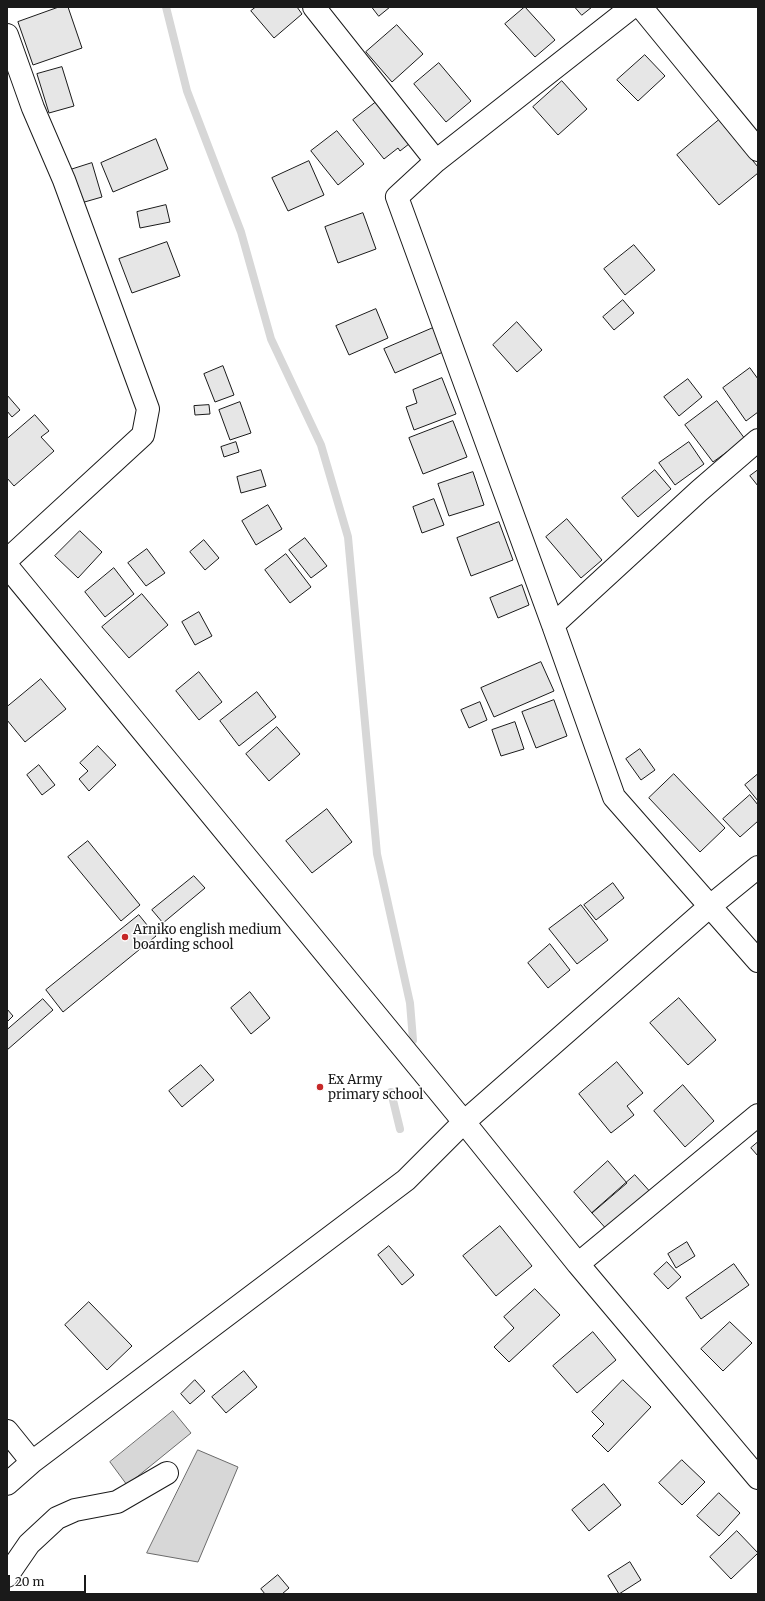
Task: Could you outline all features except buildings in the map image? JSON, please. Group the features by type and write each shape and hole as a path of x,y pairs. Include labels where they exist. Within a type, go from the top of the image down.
{"street":[{"path":"314,7 436,161"},
{"path":"632,7 436,161 397,197 554,625 614,797 758,961"},
{"path":"641,7 758,150"},
{"path":"7,560 143,435 148,409 64,180 33,108 9,45"},
{"path":"554,625 699,491 758,440"},
{"path":"7,566 464,1122 578,1264 758,1478"},
{"path":"7,1484 32,1462 406,1180 464,1122 709,907 758,867"},
{"path":"578,1264 758,1115"},
{"path":"7,1431 32,1462"},
{"path":"7,1576 29,1544 57,1518 75,1510 117,1502 167,1473"}],"shaded area":[{"path":"173,1411 191,1433 127,1485 110,1462"},
{"path":"198,1450 238,1467 198,1562 147,1553"}],"waterway":[{"path":"166,7 187,91 241,232 271,339 321,445 348,537 377,854 410,1003 413,1040"},
{"path":"391,1092 400,1129"}],"place":[{"name":"Arniko english medium boarding school","path":"125,937"},
{"name":"Ex Army primary school","path":"320,1087"}]}
